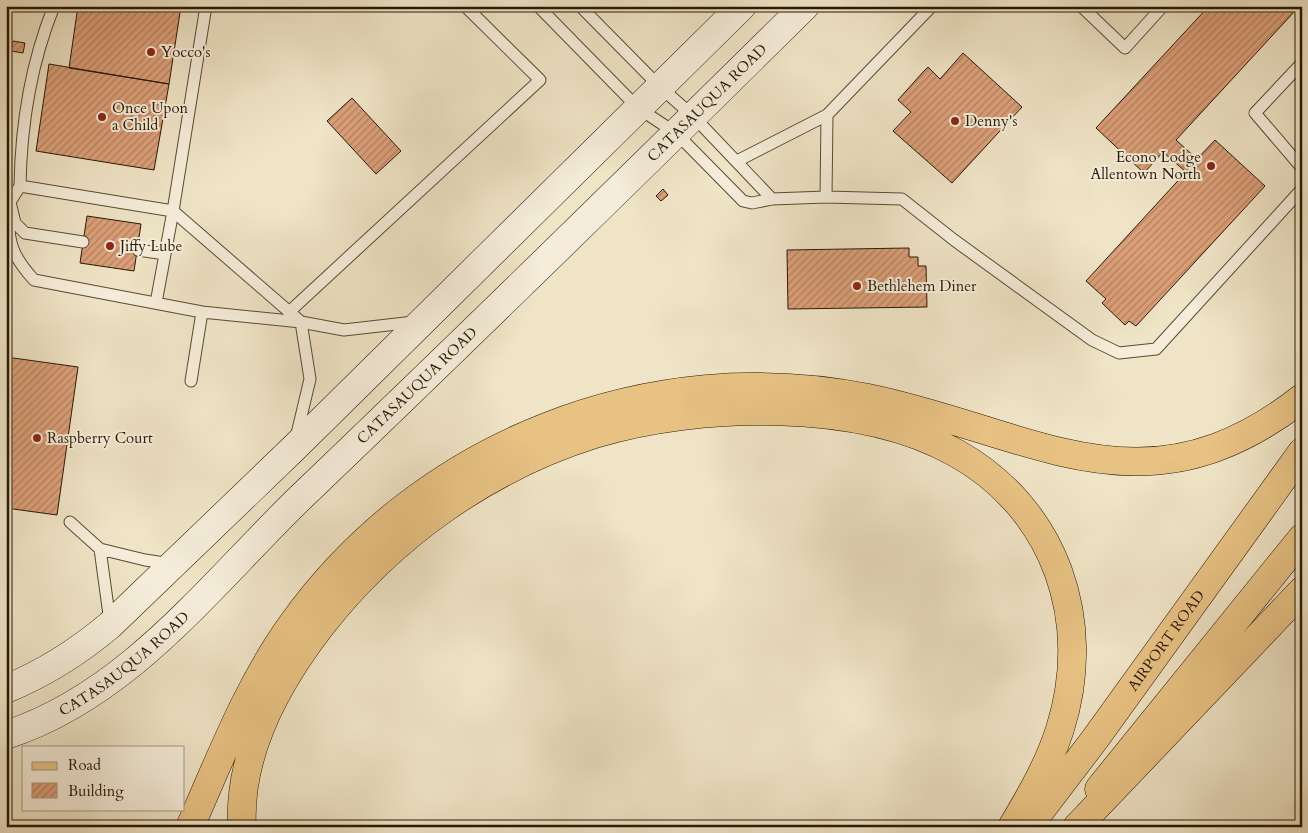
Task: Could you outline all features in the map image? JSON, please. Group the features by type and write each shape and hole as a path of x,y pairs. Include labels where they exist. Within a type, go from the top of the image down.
{"main road":[{"path":"190,827 236,722 266,664 292,624 341,565 398,512 457,470 520,436 553,423 619,402 678,392 740,387 804,389 898,405 1086,459 1148,462 1192,455 1237,439 1279,415 1302,398"},
{"path":"242,827 244,792 254,746 274,699 291,669 340,602 358,581 413,531 470,490 499,474 530,458 594,435 653,420 682,416 771,411 832,416 862,422 915,435 953,451 1001,486 1016,501 1040,533 1058,571 1070,612 1073,642 1072,680 1053,750 1033,793 1012,827"},
{"name":"AIRPORT ROAD","path":"1028,827 1095,739 1302,452"},
{"path":"1068,827 1302,538"},
{"path":"1077,827 1302,591"}],"street":[{"path":"6,689 57,665 81,650 110,625 294,448 742,6"},
{"name":"CATASAUQUA ROAD","path":"6,735 37,723 80,702 105,685 165,634 298,500 452,353 805,6"}],"lane":[{"path":"54,6 47,24 27,98 20,158 20,186 10,202 8,226 11,247 21,266 34,280 202,312 301,322 344,330 421,321"},
{"path":"156,303 206,6"},
{"path":"538,6 638,108 685,125 737,161 772,199"},
{"path":"580,6 660,87 685,125 743,201 826,197 902,199 954,240 1092,340 1119,353 1156,349 1302,189"},
{"path":"737,161 827,115 932,6"},
{"path":"1081,6 1125,48 1163,6"},
{"path":"289,312 540,80 468,7"},
{"path":"1302,63 1255,113 1302,168"},
{"path":"826,197 827,115"},
{"path":"20,186 172,211 301,322 310,379 294,448"},
{"path":"10,202 15,223 25,233 83,242"},
{"path":"138,250 165,254"},
{"path":"191,381 202,312"},
{"path":"70,522 100,549 145,560 173,564"},
{"path":"100,549 108,597 110,625"}],"building":[{"path":"78,6 181,6 169,84 69,68"},
{"name":"Econo Lodge Allentown North","path":"1209,6 1288,6 1294,12 1176,140 1197,159 1215,140 1265,186 1136,326 1129,321 1125,325 1102,303 1106,299 1086,281 1186,172 1163,152 1144,173 1096,128"},
{"path":"13,41 25,43 23,53 11,51"},
{"name":"Denny's","path":"963,53 1022,107 952,183 893,131 911,112 898,100 923,72 928,67 940,79"},
{"name":"Once Upon a Child","path":"49,64 169,84 154,170 36,151"},
{"path":"352,98 401,151 376,174 327,121"},
{"path":"663,189 668,195 661,201 656,196"},
{"name":"Jiffy Lube","path":"87,216 141,224 134,271 80,263"},
{"name":"Bethlehem Diner","path":"909,248 909,257 918,257 918,266 926,266 927,307 788,309 787,250"},
{"name":"Raspberry Court","path":"6,357 78,367 57,515 6,508"}],"place":[{"name":"Yocco's","path":"151,52"},
{"name":"Once Upon a Child","path":"102,117"},
{"name":"Denny's","path":"955,121"},
{"name":"Econo Lodge Allentown North","path":"1211,166"},
{"name":"Jiffy Lube","path":"110,246"},
{"name":"Bethlehem Diner","path":"857,286"},
{"name":"Raspberry Court","path":"37,438"}]}
